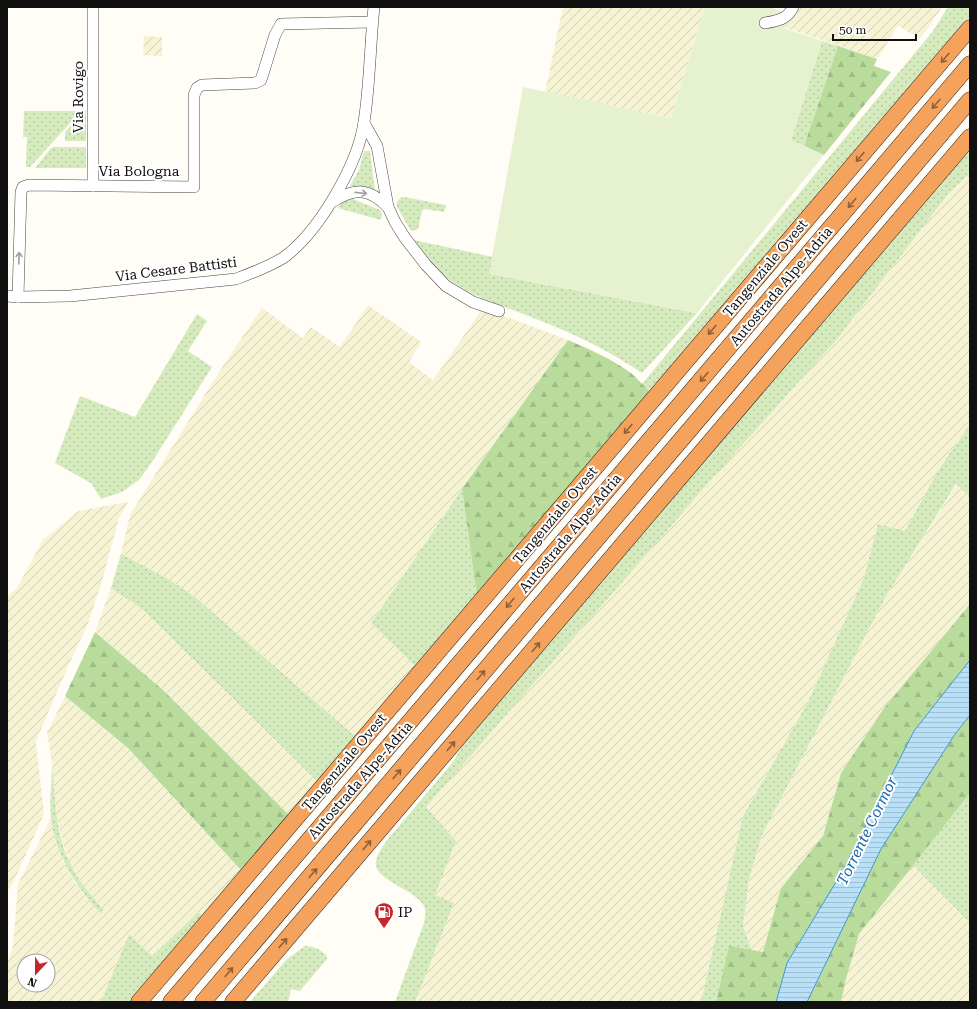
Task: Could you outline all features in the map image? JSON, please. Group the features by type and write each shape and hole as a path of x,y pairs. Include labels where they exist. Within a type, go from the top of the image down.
{"highway":[{"name":"Tangenziale Ovest","path":"139,1002 970,28"},
{"name":"Autostrada Alpe-Adria","path":"171,1002 970,64"},
{"name":"Autostrada Alpe-Adria","path":"204,1002 970,100"},
{"path":"232,1002 970,137"}],"street":[{"name":"Via Rovigo","path":"93,7 93,186"},
{"name":"Via Cesare Battisti","path":"12,297 70,296 236,279 259,271 283,257 306,237 331,202 347,175 357,150 364,123 374,7"},
{"path":"765,23 778,21 791,12 793,7"},
{"name":"Via Bologna","path":"12,297 21,192 23,187 194,186 194,94 197,88 206,84 255,83 261,80 275,35 281,24 372,22"},
{"path":"364,123 377,146 388,207 405,238 426,266 446,286 473,302 499,311"},
{"path":"331,202 345,194 354,192 367,193 378,198 388,207"}],"shaded area":[{"path":"563,7 705,7 671,118 545,92"},
{"path":"800,7 942,7 920,38 898,26 877,59 784,27 796,16"},
{"path":"144,36 162,37 162,56 143,55"},
{"path":"970,173 970,424 939,469 905,531 878,524 864,578 808,702 743,816 701,1002 415,1002 454,903 435,895 456,841 426,807 719,470 834,343 949,193"},
{"path":"368,305 421,342 409,362 433,380 483,308 568,340 462,489 371,623 417,668 356,737 194,596 170,580 121,554 130,515 219,372 262,308 303,338 311,327 340,347"},
{"path":"957,484 970,497 970,604 884,708 841,773 823,836 781,888 763,953 752,951 743,926 749,879 762,835 885,598"},
{"path":"128,502 119,518 102,581 88,624 36,741 44,814 13,883 7,892 7,597 17,588 43,540 78,511"},
{"path":"111,588 141,608 318,782 289,815 163,690 95,632"},
{"path":"65,696 128,748 241,870 203,916 198,912 152,956 129,934 101,1002 7,1002 7,964 13,946 18,884 51,818 56,842 63,861 75,883 88,900 103,909 85,887 70,864 56,815 52,763 47,733"},
{"path":"913,865 970,923 970,1002 841,1002 859,934"}],"green space":[{"path":"705,7 769,7 796,16 784,28 822,41 791,140 824,155 697,313 489,274 523,87 671,118"},
{"path":"948,7 970,7 970,17 651,393 642,384 933,31"},
{"path":"822,41 838,46 804,146 791,140"},
{"path":"838,46 877,59 874,66 891,72 824,155 804,146"},
{"path":"86,110 86,141 65,141 65,132"},
{"path":"24,111 81,111 30,167 26,167 27,137 23,137"},
{"path":"52,147 86,147 86,168 35,168"},
{"path":"970,150 970,173 949,193 834,343 715,475 426,807 456,841 435,895 454,903 415,1002 395,1002 424,923 425,908 421,901 414,895 388,880 381,874 377,868 376,861 379,852 388,839 453,762 465,741"},
{"path":"364,151 370,151 375,191 365,187 350,186 359,170"},
{"path":"401,197 446,205 444,212 424,209 422,211 418,229 411,231 397,207 397,202"},
{"path":"345,199 353,199 380,210 382,215 381,220 338,208"},
{"path":"409,239 493,257 490,274 697,313 642,373 617,357 577,336 476,295 453,283 429,262"},
{"path":"197,314 207,321 188,351 212,367 139,480 122,492 101,499 91,483 55,463 80,396 135,417"},
{"path":"568,340 624,368 634,375 651,393 477,597 462,489"},
{"path":"970,424 970,497 956,484 885,598 762,835 749,879 743,926 752,951 729,947 716,1002 701,1002 743,816 808,702 864,578 878,524 905,531 939,469"},
{"path":"462,489 477,597 417,668 371,623"},
{"path":"121,554 170,580 194,596 356,737 318,782 141,608 111,588"},
{"path":"970,604 970,660 914,731 842,872 787,963 776,1002 716,1002 729,946 763,952 781,888 823,836 841,773 884,708"},
{"path":"95,632 163,690 289,815 241,870 128,748 65,696"},
{"path":"970,715 970,793 859,934 841,1002 807,1002 881,849 955,734"},
{"path":"52,763 56,814 61,839 70,863 77,875 89,893 103,909 101,914 83,893 68,870 57,846 50,812"},
{"path":"970,793 970,923 913,865"},
{"path":"198,912 203,916 130,1002 101,1002 129,934 152,956"},
{"path":"305,946 314,947 326,955 327,959 300,991 291,989 288,1002 250,1002 287,959"}],"water":[{"name":"Torrente Cormor","path":"970,660 970,715 955,734 881,849 807,1002 776,1002 787,963 842,872 914,731"}],"place":[{"name":"IP","path":"384,929"}]}
